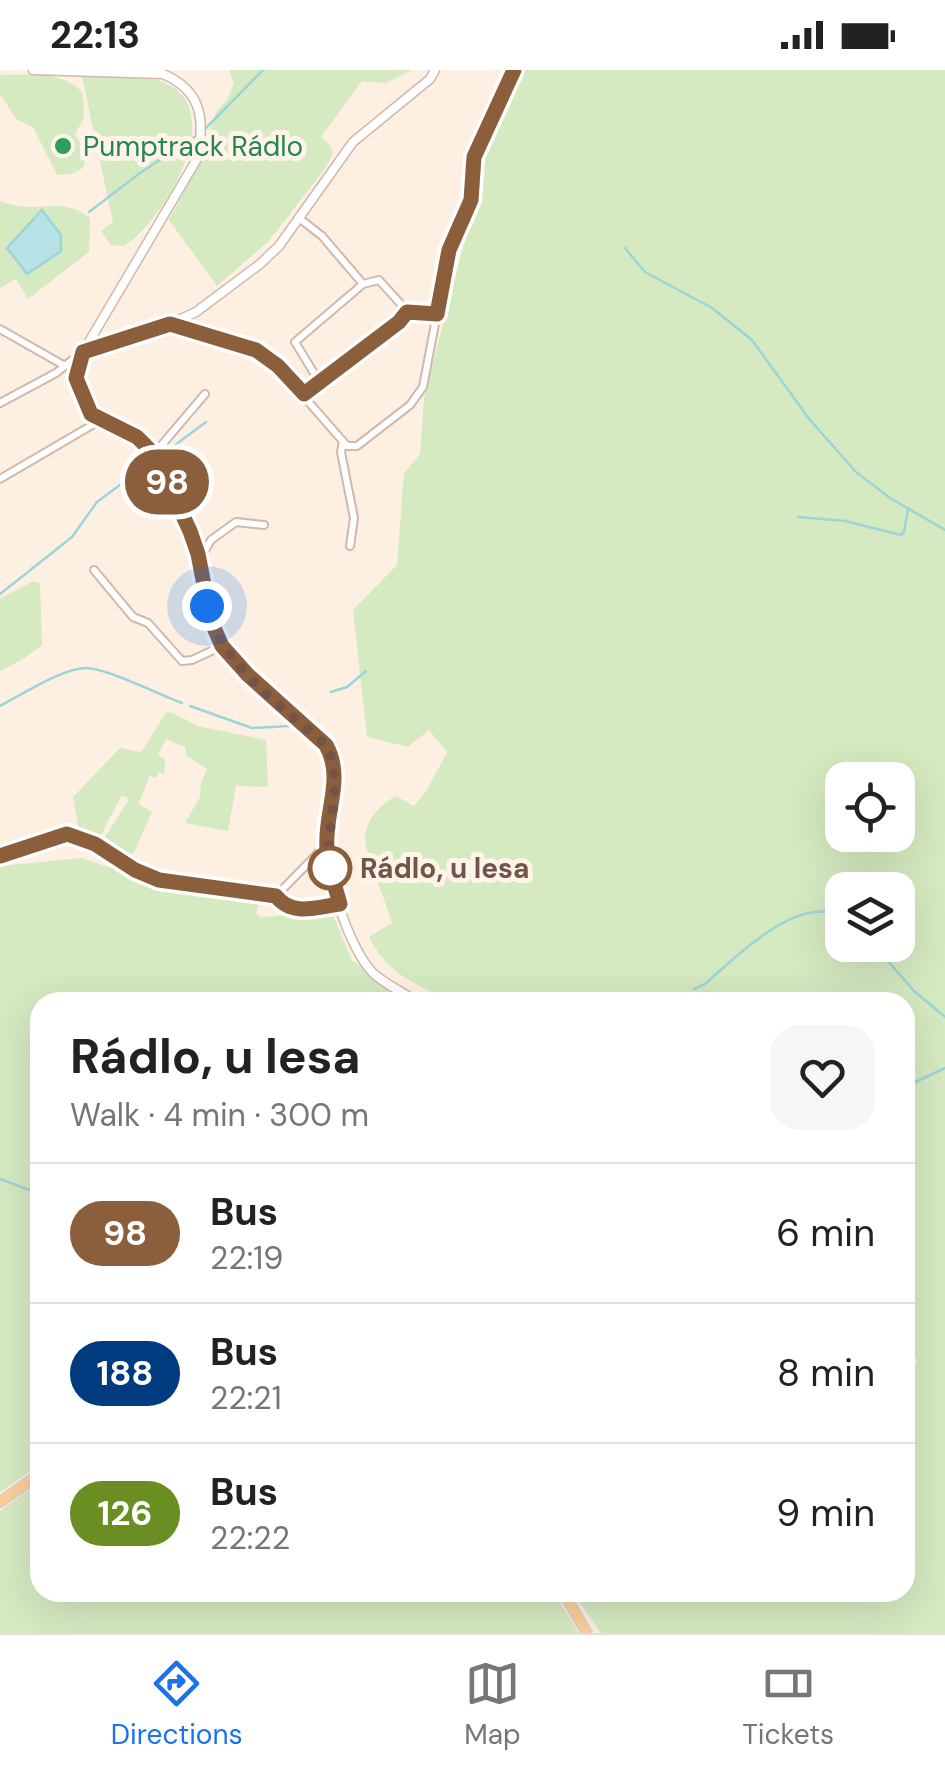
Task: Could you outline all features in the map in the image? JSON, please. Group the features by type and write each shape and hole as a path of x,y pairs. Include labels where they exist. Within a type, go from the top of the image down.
{"main road":[{"path":"0,1502 30,1481"},
{"path":"569,1602 587,1633"}],"street":[{"path":"32,70 162,74 189,94 200,112 197,159 83,352 76,378 91,414 137,437 154,454 198,554 211,621 222,646 331,754 335,784 326,845 340,904 350,936 365,962 375,974 403,992"},
{"path":"0,404 83,352 196,312 260,264 279,246 353,142 436,70"},
{"path":"170,324 256,350 278,366 347,446 357,446 417,397 423,386 449,250 471,200 474,157 514,70"},
{"path":"299,218 322,236 363,284"},
{"path":"320,383 295,342 363,284 379,280 407,312 437,314"},
{"path":"304,394 407,312"},
{"path":"0,329 65,366"},
{"path":"154,454 205,394"},
{"path":"0,479 99,421"},
{"path":"343,441 341,452 354,518 350,546"},
{"path":"198,554 236,522 264,525"},
{"path":"94,570 133,617 148,624 182,662 222,646"},
{"path":"0,856 67,834 95,844 135,870 159,880 276,896 282,904 296,910 340,904"},
{"path":"276,896 326,845"}],"green space":[{"path":"229,70 412,70 386,83 362,81 321,137 332,147 333,154 324,170 269,241 217,286 169,220 196,169 216,112 227,100 234,83"},
{"path":"520,70 945,70 945,1633 601,1633 579,1602 915,1602 915,992 433,992 394,970 369,937 392,923 366,846 368,825 380,808 396,796 414,806 447,752 429,730 408,747 367,737 353,610 397,565 404,473 420,454 424,398 480,181 476,176 477,163"},
{"path":"0,75 55,77 83,93 84,117 75,135 88,154 83,168 57,175 33,127 17,120 0,94"},
{"path":"82,77 153,79 174,88 187,103 192,124 181,171 154,217 124,246 111,245 101,231 113,222"},
{"path":"0,201 79,211 90,218 89,252 28,299 16,279 0,288"},
{"path":"33,581 40,583 42,645 0,671 0,599"},
{"path":"166,712 197,726 266,740 268,787 236,786 228,831 185,823 200,797 207,769 186,755 185,747 166,739 158,755 165,760 164,774 150,776 139,802 152,812 130,861 126,862 102,842 127,797 121,796 100,837 79,831 73,797 120,748 140,752"},
{"path":"82,858 167,887 262,898 256,912 259,917 332,913 352,960 396,992 30,992 30,1472 0,1492 0,866"},
{"path":"30,1489 30,1602 560,1602 579,1633 0,1633 0,1511"}],"water":[{"path":"42,210 61,235 61,251 27,274 7,248"}],"waterway":[{"path":"205,129 263,70"},
{"path":"89,212 196,136"},
{"path":"625,248 645,272 712,308 752,340 810,420 856,472 890,498 945,530"},
{"path":"159,457 206,422"},
{"path":"0,594 72,537 97,502 152,461"},
{"path":"798,517 845,521 901,535 908,509"},
{"path":"0,706 54,677 86,668 182,703"},
{"path":"331,692 347,687 366,671"},
{"path":"190,706 252,728 289,726"},
{"path":"694,989 768,932 806,914 825,911"},
{"path":"889,962 914,991 945,1017"},
{"path":"915,1082 945,1068"},
{"path":"0,1179 30,1190"}],"bus line":[{"name":"98","path":"0,856 67,834 81,837 135,870 172,884 276,896 282,904 296,910 340,904 326,845 335,784 331,754 326,745 229,657 211,621 190,531 154,454 137,437 91,414 76,378 83,352 170,324 256,350 278,366 304,394 407,312 437,314 449,250 471,200 474,157 514,70"}],"place":[{"name":"Pumptrack Rádlo","path":"63,146"},
{"name":"Rádlo, u lesa","path":"330,868"}],"route":[{"path":"207,606 229,657 326,745 331,754 335,784 326,845 330,868"}]}
